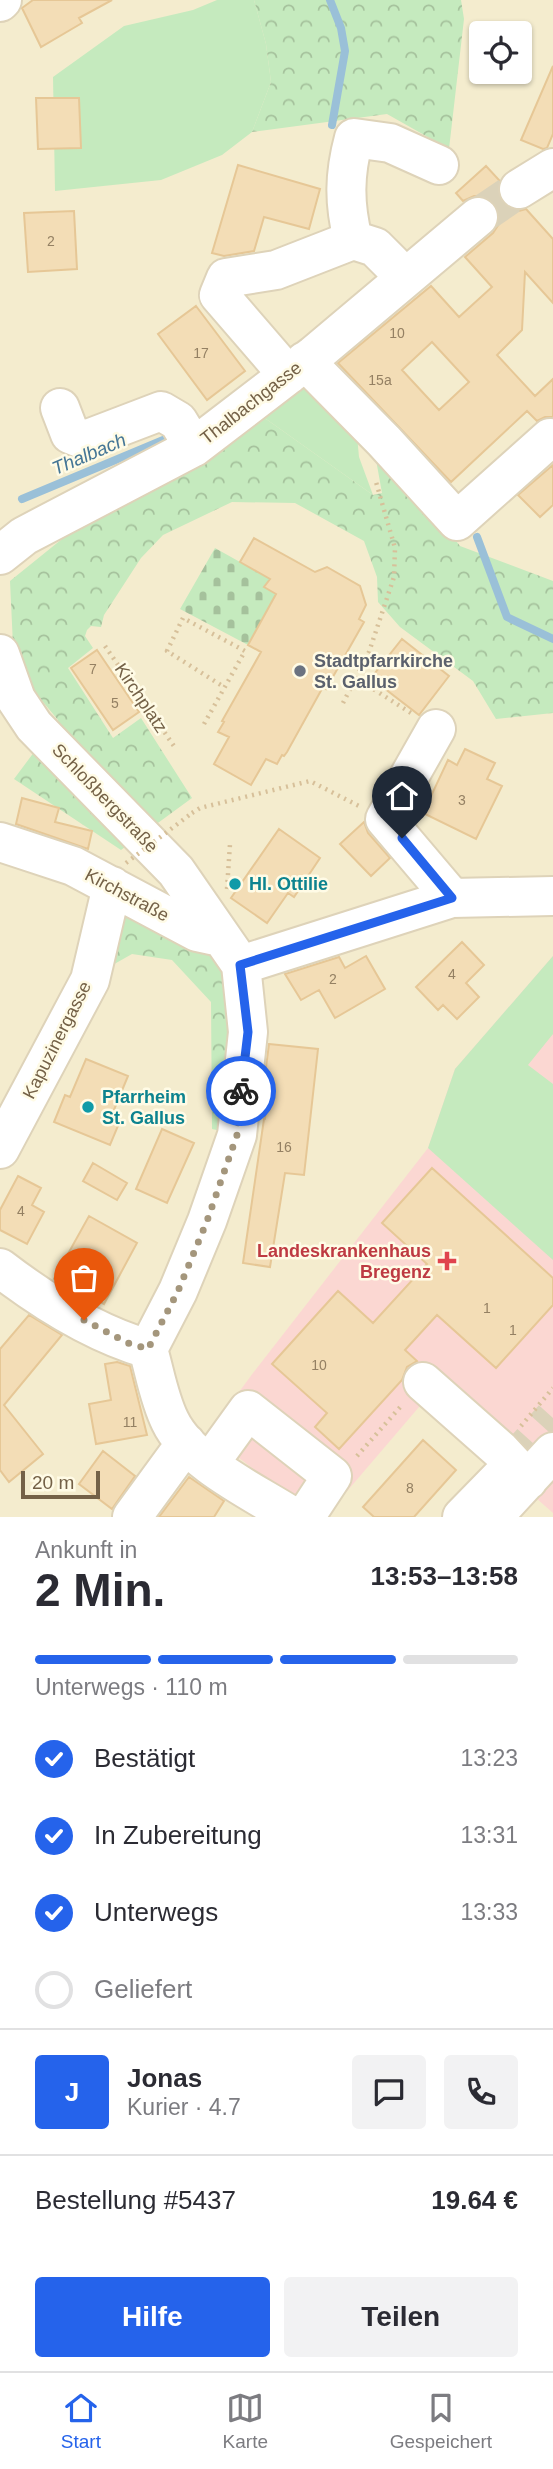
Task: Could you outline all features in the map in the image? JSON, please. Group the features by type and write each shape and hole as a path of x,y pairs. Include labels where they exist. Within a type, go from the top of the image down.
{"street":[{"path":"353,240 346,211 346,166 354,138 390,143 439,165"},
{"path":"519,189 553,168"},
{"name":"Thalbachgasse","path":"0,555 24,536 194,447 296,368 478,217"},
{"path":"405,277 375,247 353,240 276,270 226,278 219,295 296,368 384,441 457,521 550,438"},
{"path":"60,408 70,434 85,440 161,411 178,421 194,447"},
{"name":"Schloßbergstraße","path":"0,654 16,699 34,726 176,871 230,951"},
{"path":"436,729 385,819 452,898"},
{"name":"Kirchstraße","path":"0,842 73,866 119,875 197,932 230,951"},
{"name":"Kapuzinergasse","path":"0,1149 90,980 119,875"},
{"path":"293,1517 198,1454 171,1423 148,1349 178,1291 207,1221 237,1135 248,1032 230,951 452,898 553,896"},
{"path":"0,1268 39,1298 128,1343 148,1349"},
{"path":"423,1382 530,1466"},
{"path":"132,1517 248,1410 332,1476 305,1517"},
{"path":"462,1517 530,1466"},
{"path":"493,1517 530,1466"}],"path":[{"path":"343,703 369,652 394,576 395,548 377,485"},
{"path":"204,724 245,651 183,618 167,651 224,687"},
{"name":"Kirchplatz","path":"105,646 176,749"},
{"path":"356,678 436,729"},
{"path":"119,875 200,808 310,781 385,819"},
{"path":"227,887 230,844"},
{"path":"332,1476 353,1461 423,1382"},
{"path":"530,1466 553,1388"}],"shaded area":[{"path":"0,0 553,0 553,1517 0,1517"},
{"name":"Landeskrankenhaus Bregenz","path":"553,956 553,1513 425,1400 325,1517 316,1517 208,1434 428,1148 455,1069"}],"green space":[{"path":"217,0 254,0 266,44 271,82 252,132 222,155 161,180 55,191 53,77 124,26 193,10"},
{"path":"254,0 461,0 464,19 449,149 387,114 252,132 271,82 266,44"},
{"path":"301,380 356,425 359,457 373,495 259,414"},
{"path":"259,414 373,495 382,493 371,432 460,546 553,581 553,713 496,719 473,681 400,627 378,602 377,577 364,541 295,503 232,502 163,535 141,558 104,615 101,627 91,626 87,630 85,636 93,648 68,668 113,738 141,718 192,798 121,850 14,779 58,720 14,667 10,581 62,539 152,486"},
{"path":"215,548 270,579 265,587 276,594 248,645 180,609"},
{"path":"121,899 207,944 232,971 231,1133 212,1129 211,1002 172,960 132,954 102,971"},
{"path":"553,956 553,1034 528,1065 553,1084 553,1260 428,1148 455,1069"}],"building":[{"path":"33,0 112,0 79,18 82,23 41,47 22,8"},
{"path":"553,66 553,134 547,148 543,149 521,140"},
{"path":"36,98 79,98 81,148 38,149"},
{"path":"238,165 320,189 309,229 264,217 254,251 224,256 212,253"},
{"path":"486,166 499,180 497,190 501,201 509,209 526,209 553,239 553,303 525,272 522,330 497,355 535,396 553,379 553,417 537,421 527,411 451,482 338,363 431,286 459,317 492,287 465,257 493,233 499,224 499,213 495,203 486,197 474,196 463,201 456,193","holes":["432,342 469,382 439,410 402,370"]},
{"path":"74,211 77,269 28,272 24,213"},
{"path":"196,306 245,371 207,400 158,334"},
{"path":"553,465 553,505 540,517 518,495"},
{"name":"Stadtpfarrkirche St. Gallus","path":"254,538 315,572 327,567 360,586 366,605 359,619 364,622 326,689 323,687 287,752 277,764 266,759 251,785 214,764 229,737 218,732 224,722 222,721 261,652 248,645 276,594 264,587 270,579 240,562"},
{"path":"402,639 449,676 419,715 371,678"},
{"path":"97,650 139,712 113,730 71,668"},
{"path":"465,749 495,763 487,779 502,786 476,839 423,813 448,760 457,765"},
{"path":"22,798 59,808 55,822 92,831 88,849 16,824"},
{"path":"364,822 368,833 390,858 371,876 340,844"},
{"path":"279,829 320,858 294,897 288,893 267,923 231,898"},
{"path":"462,942 484,965 466,983 479,997 457,1019 443,1005 438,1010 416,987"},
{"path":"366,956 385,989 335,1018 319,990 301,1000 285,974 339,957 345,968"},
{"path":"269,1044 318,1049 304,1175 285,1173 270,1267 243,1263 265,1119 269,1075 265,1075"},
{"name":"Pfarrheim St. Gallus","path":"86,1059 128,1076 111,1117 120,1121 110,1145 54,1122 65,1095 70,1097"},
{"path":"162,1129 194,1143 167,1203 136,1189"},
{"path":"93,1163 127,1183 117,1200 83,1181"},
{"path":"432,1168 553,1278 553,1305 496,1368 437,1315 405,1350 417,1361 407,1367 402,1380 339,1449 315,1427 327,1413 272,1364 338,1291 373,1323 427,1264 382,1223"},
{"path":"18,1176 41,1188 32,1205 44,1212 27,1244 0,1230 0,1210"},
{"path":"89,1216 137,1243 104,1304 77,1288 75,1292 54,1279"},
{"path":"29,1315 62,1335 4,1405 43,1454 9,1482 0,1470 0,1349"},
{"path":"117,1362 130,1366 147,1435 96,1444 89,1404 111,1400 105,1364"},
{"path":"423,1440 456,1470 414,1517 374,1517 363,1507"},
{"path":"103,1451 135,1476 112,1509 79,1484"},
{"path":"189,1477 224,1501 214,1517 159,1517"}],"waterway":[{"path":"330,0 341,28 345,51 332,125"},
{"name":"Thalbach","path":"22,499 168,438"},
{"path":"477,537 507,617 553,639"}],"tunnel":[{"path":"478,217 519,189"},
{"path":"506,1470 553,1418"}],"way so far":[{"path":"84,1320 128,1343 148,1349 178,1291 207,1221 237,1135 241,1091"}],"place":[{"name":"Stadtpfarrkirche St. Gallus","path":"300,671"},
{"name":"Hl. Ottilie","path":"235,884"},
{"name":"Pfarrheim St. Gallus","path":"88,1107"},
{"name":"Landeskrankenhaus Bregenz","path":"447,1261"}],"route":[{"path":"241,1091 248,1032 240,965 452,898 402,838"}]}
